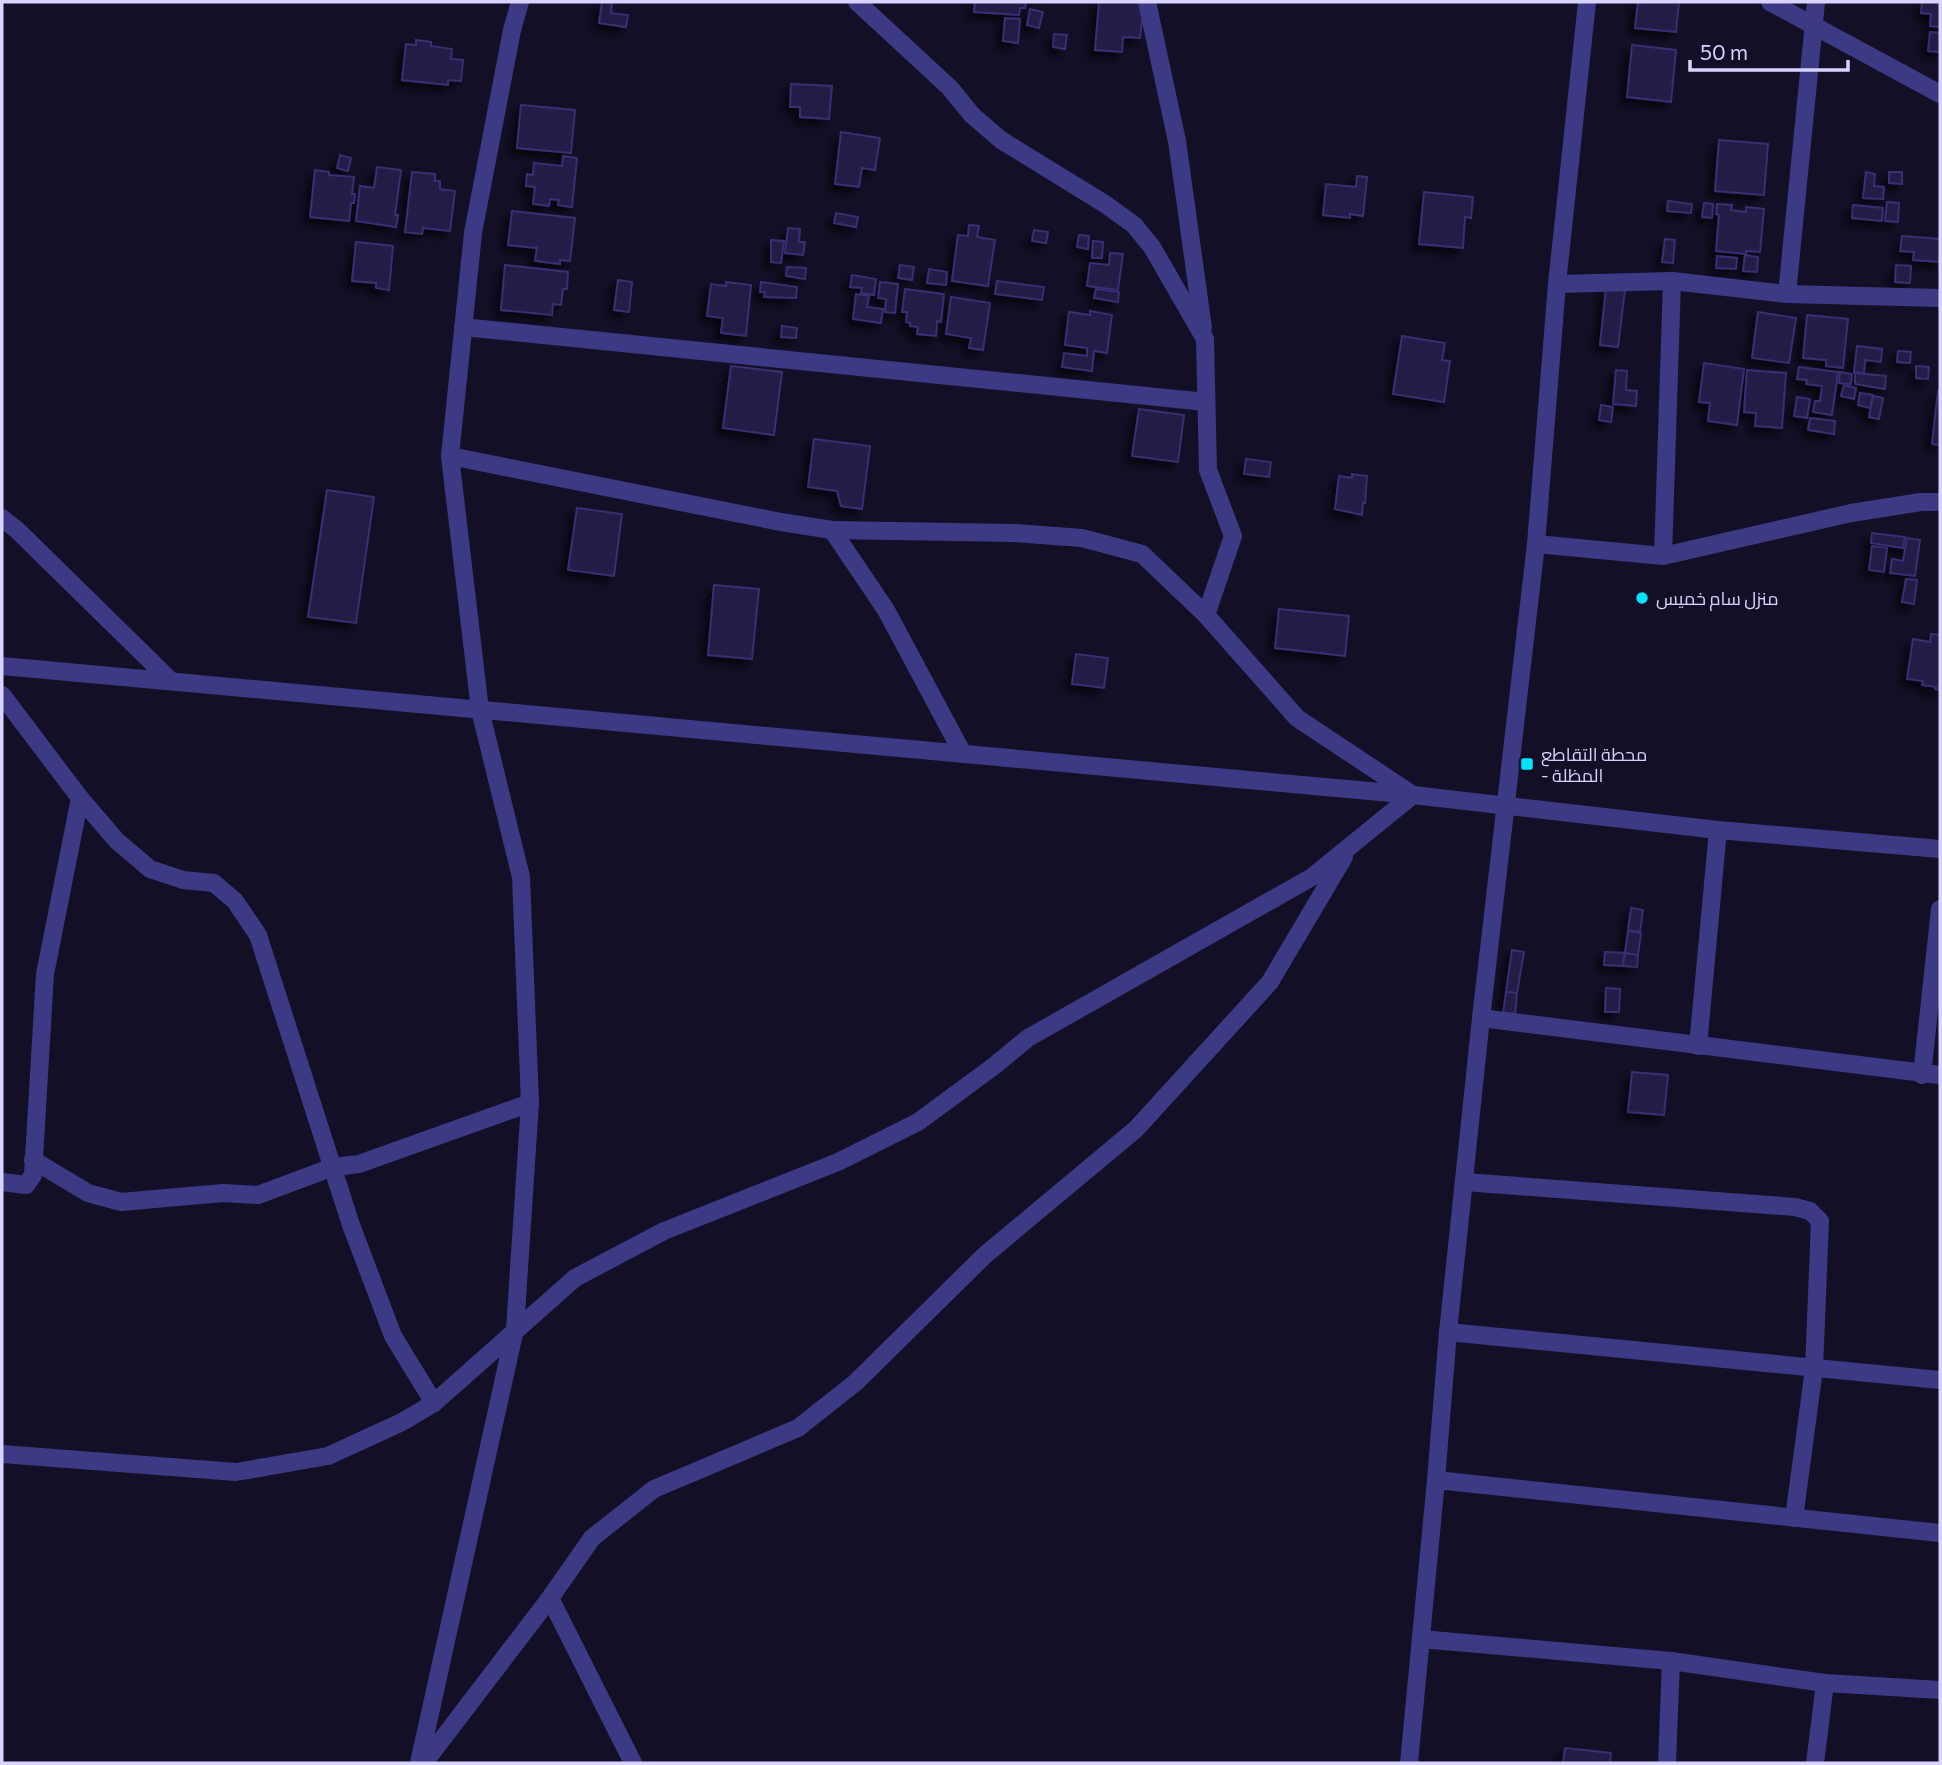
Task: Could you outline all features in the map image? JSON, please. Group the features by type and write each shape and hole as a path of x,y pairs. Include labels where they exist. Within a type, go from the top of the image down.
{"street":[{"path":"421,1763 515,1329 530,1103 521,877 480,710 450,456 473,233 512,30 520,2"},
{"path":"857,2 950,88 972,115 1001,140 1134,225 1152,247 1205,338"},
{"path":"1147,2 1177,141 1205,338 1208,470 1233,536 1206,615"},
{"path":"1409,1763 1437,1480 1448,1332 1536,544 1557,284 1587,2"},
{"path":"1770,2 1940,94"},
{"path":"1787,294 1816,2"},
{"path":"1557,284 1672,281 1787,294 1940,298"},
{"path":"1663,556 1672,281"},
{"path":"463,327 1206,402"},
{"path":"450,456 832,530 1014,533 1082,538 1142,554 1206,615 1297,718 1413,795"},
{"path":"1536,544 1663,556 1851,513 1921,502 1940,502"},
{"path":"2,518 171,681"},
{"path":"832,530 886,610 963,754"},
{"path":"2,666 1413,795 1718,830 1940,849"},
{"path":"2,695 80,798 117,841 150,869 183,880 214,883 235,901 258,935 351,1225 393,1336 434,1403"},
{"path":"2,1454 236,1472 328,1457 402,1422 434,1403 575,1278 664,1231 838,1162 918,1122 1028,1038 1312,877 1413,795"},
{"path":"2,1182 26,1185 33,1175 45,974 80,798"},
{"path":"1698,1046 1718,830"},
{"path":"421,1763 551,1598 593,1538 654,1489 799,1428 855,1383 985,1255 1136,1129 1270,982 1349,848"},
{"path":"1922,1074 1940,909"},
{"path":"1481,1018 1940,1075"},
{"path":"33,1160 88,1193 121,1202 223,1193 258,1195 333,1167 359,1164 530,1103"},
{"path":"1465,1182 1795,1207 1810,1211 1819,1221 1814,1369 1794,1518"},
{"path":"1448,1332 1940,1380"},
{"path":"1437,1480 1940,1534"},
{"path":"551,1598 633,1763"},
{"path":"1421,1639 1671,1661 1825,1683 1940,1690"},
{"path":"1667,1763 1671,1661"},
{"path":"1815,1763 1825,1683"}],"building":[{"path":"602,2 612,2 611,13 628,15 626,27 599,23"},
{"path":"975,2 1026,2 1025,8 1020,8 1019,15 974,12"},
{"path":"1099,2 1144,2 1140,38 1123,37 1122,52 1095,50"},
{"path":"1638,2 1679,2 1676,32 1635,28"},
{"path":"1922,2 1940,2 1940,27 1930,26 1931,14 1921,13"},
{"path":"1030,9 1043,12 1039,28 1027,25"},
{"path":"1005,18 1020,19 1018,43 1003,41"},
{"path":"1930,32 1940,33 1940,52 1928,51"},
{"path":"1054,34 1067,35 1065,49 1053,47"},
{"path":"416,40 431,42 431,46 452,49 451,59 463,60 461,81 448,80 448,85 402,80 406,44 416,45"},
{"path":"1632,45 1676,50 1671,102 1627,97"},
{"path":"791,84 832,86 829,119 800,117 800,107 790,107"},
{"path":"521,105 575,110 571,153 517,148"},
{"path":"841,132 880,138 875,170 862,168 859,187 835,184"},
{"path":"1719,140 1768,144 1764,195 1715,191"},
{"path":"340,155 351,158 348,171 337,168"},
{"path":"563,156 577,158 572,207 558,205 559,200 550,199 549,206 533,204 535,187 526,186 527,174 533,175 534,163 562,166"},
{"path":"377,167 401,170 396,227 356,221 360,186 374,188"},
{"path":"315,170 329,172 329,175 354,177 354,203 351,203 349,221 310,217"},
{"path":"412,172 435,174 435,181 440,181 440,189 455,191 450,231 423,228 422,234 405,232"},
{"path":"1866,172 1875,174 1874,186 1884,187 1883,199 1863,198"},
{"path":"1889,172 1902,172 1902,184 1889,183"},
{"path":"1357,176 1367,177 1363,216 1350,214 1350,218 1323,215 1326,184 1356,187"},
{"path":"1424,192 1473,197 1471,218 1465,217 1463,248 1419,244"},
{"path":"1668,201 1692,204 1691,213 1667,211"},
{"path":"1887,202 1899,203 1898,222 1885,221"},
{"path":"1704,203 1713,204 1712,218 1702,217"},
{"path":"1717,204 1732,205 1731,210 1746,212 1746,207 1764,209 1760,252 1746,251 1746,254 1716,251 1719,215 1716,214"},
{"path":"1853,205 1883,208 1882,221 1852,218"},
{"path":"512,211 575,218 570,261 560,260 560,264 535,261 537,248 508,245"},
{"path":"836,213 858,217 856,227 834,223"},
{"path":"969,225 979,226 977,237 995,240 988,286 952,281 958,235 968,236"},
{"path":"788,228 800,229 799,242 805,242 803,255 785,253"},
{"path":"1034,230 1048,232 1046,243 1032,241"},
{"path":"1079,235 1089,236 1088,249 1077,247"},
{"path":"1902,236 1940,239 1940,262 1913,260 1914,252 1900,251"},
{"path":"1665,239 1675,240 1673,263 1662,262"},
{"path":"771,240 784,241 781,263 771,262"},
{"path":"1093,241 1103,242 1102,258 1092,258"},
{"path":"356,242 393,246 389,290 376,288 376,283 352,281"},
{"path":"1110,253 1123,254 1118,290 1087,286 1090,263 1109,265"},
{"path":"1745,255 1758,257 1757,272 1743,271"},
{"path":"1717,256 1737,258 1736,269 1716,268"},
{"path":"505,265 568,272 567,289 563,289 561,305 553,304 552,315 501,310"},
{"path":"900,265 914,267 912,280 898,278"},
{"path":"1896,265 1911,266 1910,283 1895,282"},
{"path":"787,267 806,268 805,279 786,276"},
{"path":"929,269 947,272 946,285 927,283"},
{"path":"852,275 876,279 874,295 861,293 862,288 850,287"},
{"path":"618,280 632,282 629,312 614,310"},
{"path":"997,281 1044,287 1042,300 995,294"},
{"path":"726,282 751,285 746,336 721,333 723,318 707,316 711,284 726,286"},
{"path":"761,282 797,287 796,298 764,297 765,292 760,292"},
{"path":"880,282 898,284 895,313 885,312 886,299 878,298"},
{"path":"1606,288 1625,290 1618,347 1600,345"},
{"path":"905,289 944,294 941,322 937,321 936,336 917,334 918,327 910,326 910,323 906,322 907,312 902,312"},
{"path":"1096,289 1119,292 1118,302 1094,298"},
{"path":"856,294 869,296 867,307 883,309 881,323 853,319"},
{"path":"951,297 990,303 983,350 969,348 971,338 946,334"},
{"path":"1090,311 1112,315 1107,353 1094,351 1092,371 1062,367 1064,353 1087,356 1087,348 1065,345 1069,312 1090,315"},
{"path":"1758,312 1796,318 1789,363 1752,358"},
{"path":"1807,315 1848,319 1843,368 1826,366 1826,360 1803,358"},
{"path":"782,326 797,328 796,338 781,337"},
{"path":"1402,336 1445,343 1442,360 1450,361 1444,402 1393,394"},
{"path":"1857,346 1882,349 1881,362 1865,360 1864,373 1854,372"},
{"path":"1898,351 1911,352 1910,363 1897,362"},
{"path":"1704,363 1744,369 1737,425 1708,421 1710,403 1699,402"},
{"path":"731,366 782,372 774,435 723,428"},
{"path":"1916,366 1929,367 1928,379 1916,378"},
{"path":"1799,367 1838,372 1832,415 1813,412 1815,401 1820,401 1822,386 1806,384 1807,380 1797,379"},
{"path":"1616,370 1627,371 1626,390 1637,391 1636,406 1613,404"},
{"path":"1747,370 1786,373 1782,428 1755,426 1756,413 1744,412"},
{"path":"1840,372 1852,374 1851,384 1839,383"},
{"path":"1855,373 1886,376 1885,389 1855,384"},
{"path":"1844,385 1856,388 1854,399 1841,396"},
{"path":"1938,391 1940,392 1940,445 1932,444"},
{"path":"1860,393 1873,395 1870,408 1858,405"},
{"path":"1873,396 1883,398 1879,419 1869,417"},
{"path":"1797,397 1810,399 1807,418 1794,416"},
{"path":"1601,405 1613,407 1611,422 1599,420"},
{"path":"1139,409 1184,415 1178,462 1132,456"},
{"path":"1810,418 1835,421 1834,434 1808,430"},
{"path":"814,439 870,446 862,509 841,506 837,491 808,487"},
{"path":"1246,459 1271,462 1269,477 1244,474"},
{"path":"1352,474 1367,476 1362,515 1335,509 1339,476 1352,478"},
{"path":"327,490 374,497 356,623 308,617"},
{"path":"577,508 622,514 614,576 568,570"},
{"path":"1872,533 1905,537 1903,548 1871,543"},
{"path":"1907,538 1920,540 1915,576 1890,573 1892,559 1903,561"},
{"path":"1872,546 1887,548 1884,572 1869,570"},
{"path":"1906,579 1917,580 1914,604 1902,602"},
{"path":"714,585 759,589 752,659 708,655"},
{"path":"1279,609 1349,616 1345,656 1275,648"},
{"path":"1931,634 1940,635 1940,690 1922,685 1923,681 1907,679 1913,639 1930,642"},
{"path":"1076,654 1108,658 1104,688 1072,684"},
{"path":"1631,908 1643,910 1640,932 1628,930"},
{"path":"1628,931 1641,933 1638,955 1625,953"},
{"path":"1512,950 1524,952 1517,993 1506,992"},
{"path":"1605,952 1625,953 1623,966 1604,965"},
{"path":"1625,953 1638,955 1637,967 1623,966"},
{"path":"1606,988 1620,989 1619,1012 1605,1012"},
{"path":"1506,992 1517,993 1515,1015 1503,1014"},
{"path":"1632,1072 1668,1075 1664,1115 1628,1112"},
{"path":"1565,1748 1611,1753 1610,1763 1563,1763"}],"place":[{"name":"منزل سام خميس","path":"1642,598"},
{"name":"محطة التقاطع - المظلة","path":"1527,764"}]}
